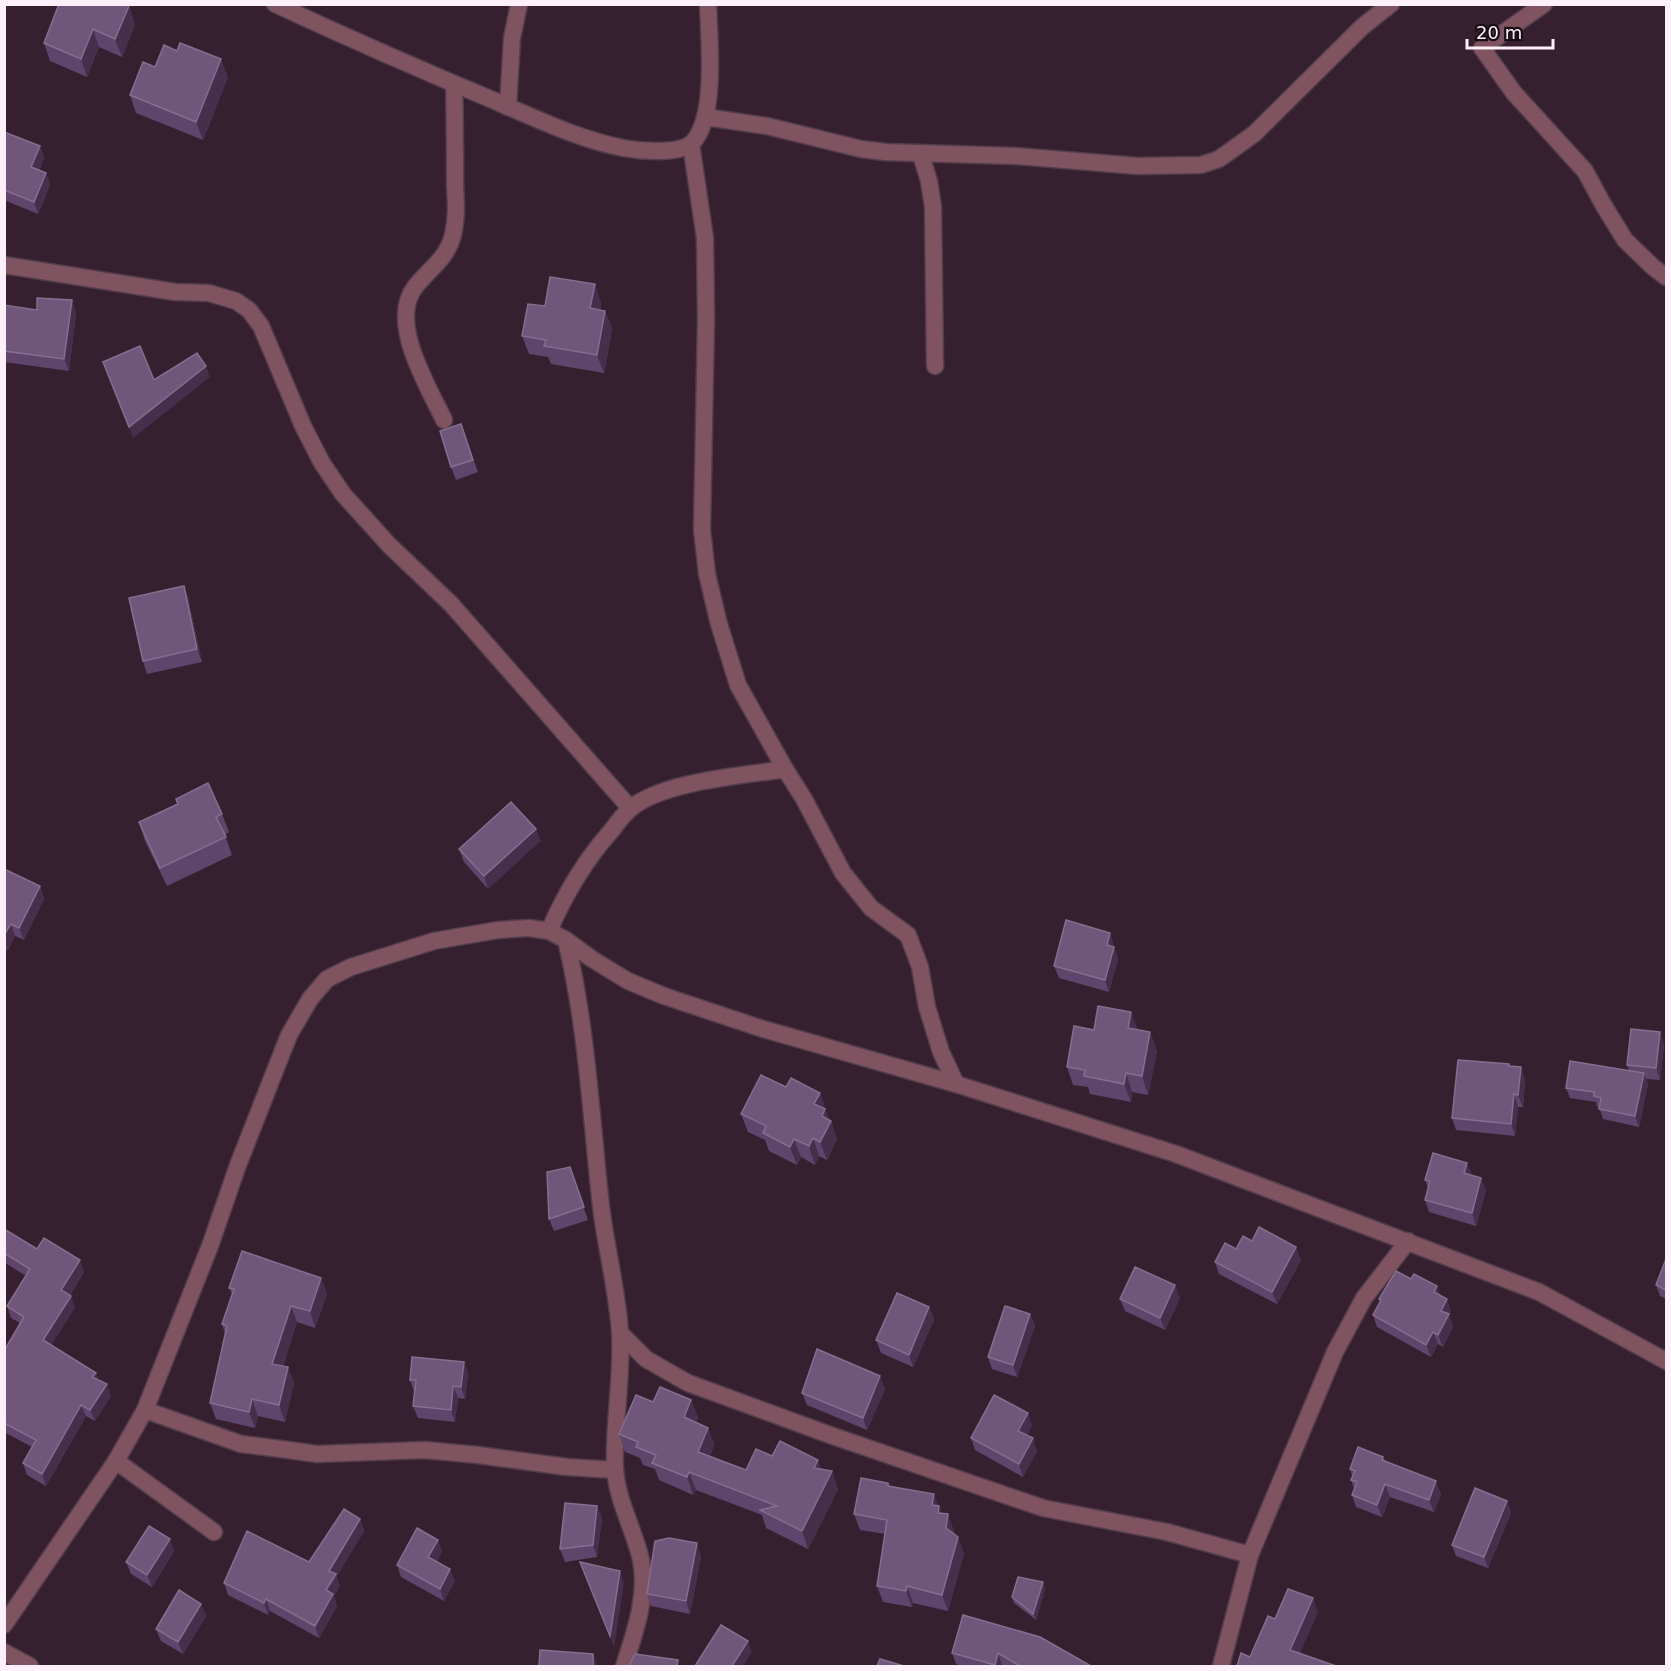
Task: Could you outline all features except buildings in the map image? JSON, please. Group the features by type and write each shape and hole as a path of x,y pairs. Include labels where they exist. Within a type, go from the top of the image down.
{"street":[{"path":"274,4 454,84 585,138 642,151 679,149 692,144 701,130 709,90 708,4"},
{"path":"508,107 512,39 519,4"},
{"path":"705,117 767,126 861,149 921,155 1015,156 1138,166 1201,165 1237,148 1254,134 1362,27 1391,4"},
{"path":"1544,4 1482,48 1514,93 1585,171 1625,240 1666,277"},
{"path":"444,420 415,360 410,342 407,306 414,288 443,257 454,229 457,204 454,84"},
{"path":"692,144 705,238 706,319 702,530 707,574 719,624 738,686 804,799 843,873 871,908 908,935 920,967 927,1007 941,1052 956,1084"},
{"path":"921,155 929,181 933,207 935,366"},
{"path":"4,265 175,292 209,293 236,301 249,310 261,326 303,426 343,494 389,545 451,604 630,808"},
{"path":"549,931 559,907 586,860 630,808 657,794 692,783 785,770"},
{"path":"4,1625 116,1461 145,1410 290,1035 310,999 327,979 351,967 434,941 498,930 529,928 549,931 628,981 664,996 763,1029 956,1084 1176,1154 1539,1292 1666,1361"},
{"path":"566,940 577,984 602,1209 620,1333 615,1470 622,1504 640,1560 643,1589 637,1624 624,1666"},
{"path":"1221,1666 1250,1555 1335,1352 1364,1298 1408,1242"},
{"path":"620,1333 646,1359 688,1383 830,1435 1043,1508 1167,1532 1250,1555"},
{"path":"145,1410 241,1444 318,1454 425,1450 567,1467 615,1470"},
{"path":"116,1461 214,1532"},
{"path":"4,1652 30,1666"}]}
